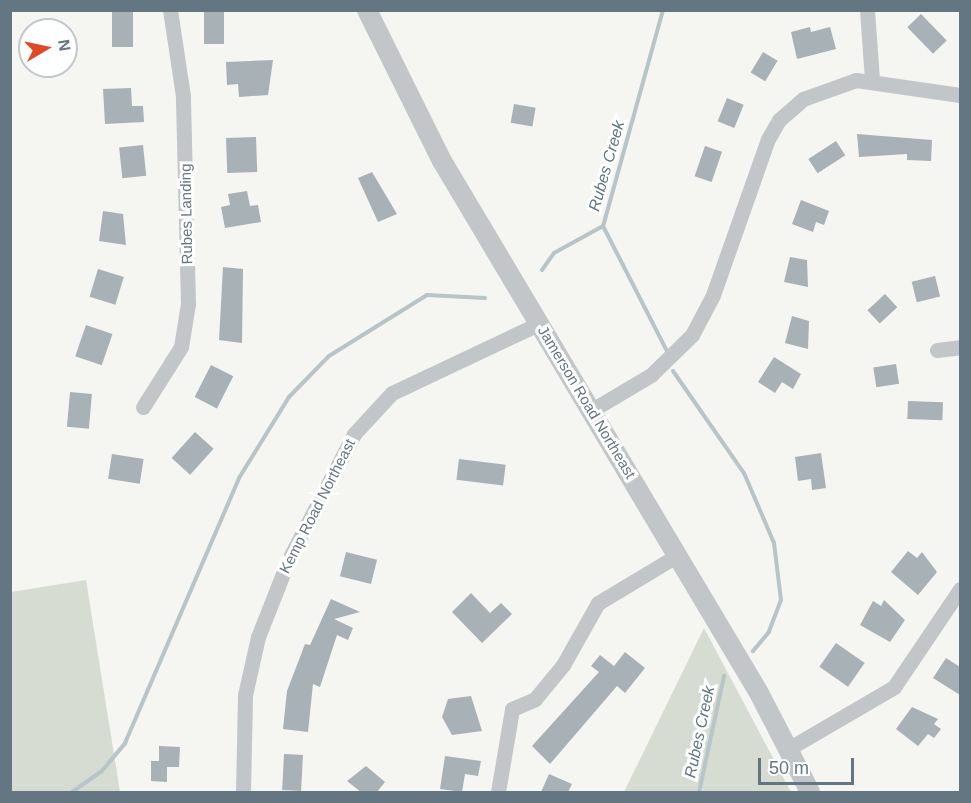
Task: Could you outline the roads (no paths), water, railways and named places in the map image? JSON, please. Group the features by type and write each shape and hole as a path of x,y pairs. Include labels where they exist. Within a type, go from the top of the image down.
{"street":[{"name":"Rubes Landing","path":"143,407 182,347 188,304 183,96 170,10"},
{"name":"Jamerson Road Northeast","path":"367,10 429,137 678,555 810,792"},
{"path":"867,10 872,80"},
{"path":"592,410 651,375 692,335 713,295 779,120 819,89 872,80 960,95"},
{"name":"Kemp Road Northeast","path":"243,792 245,695 258,637 288,561 354,434 392,393 540,323"},
{"path":"937,350 960,347"},
{"path":"498,792 512,709 535,699 563,665 598,603 678,555"},
{"path":"788,749 894,687 960,589"}],"waterway":[{"name":"Rubes Creek","path":"663,10 603,226 668,353"},
{"path":"542,270 554,253 603,226"},
{"path":"72,792 101,772 125,743 239,478 289,397 329,356 427,295 485,298"},
{"name":"Rubes Creek","path":"673,371 744,473 774,543 781,600 769,632 753,651"},
{"name":"Rubes Creek","path":"699,792 724,676"}]}
